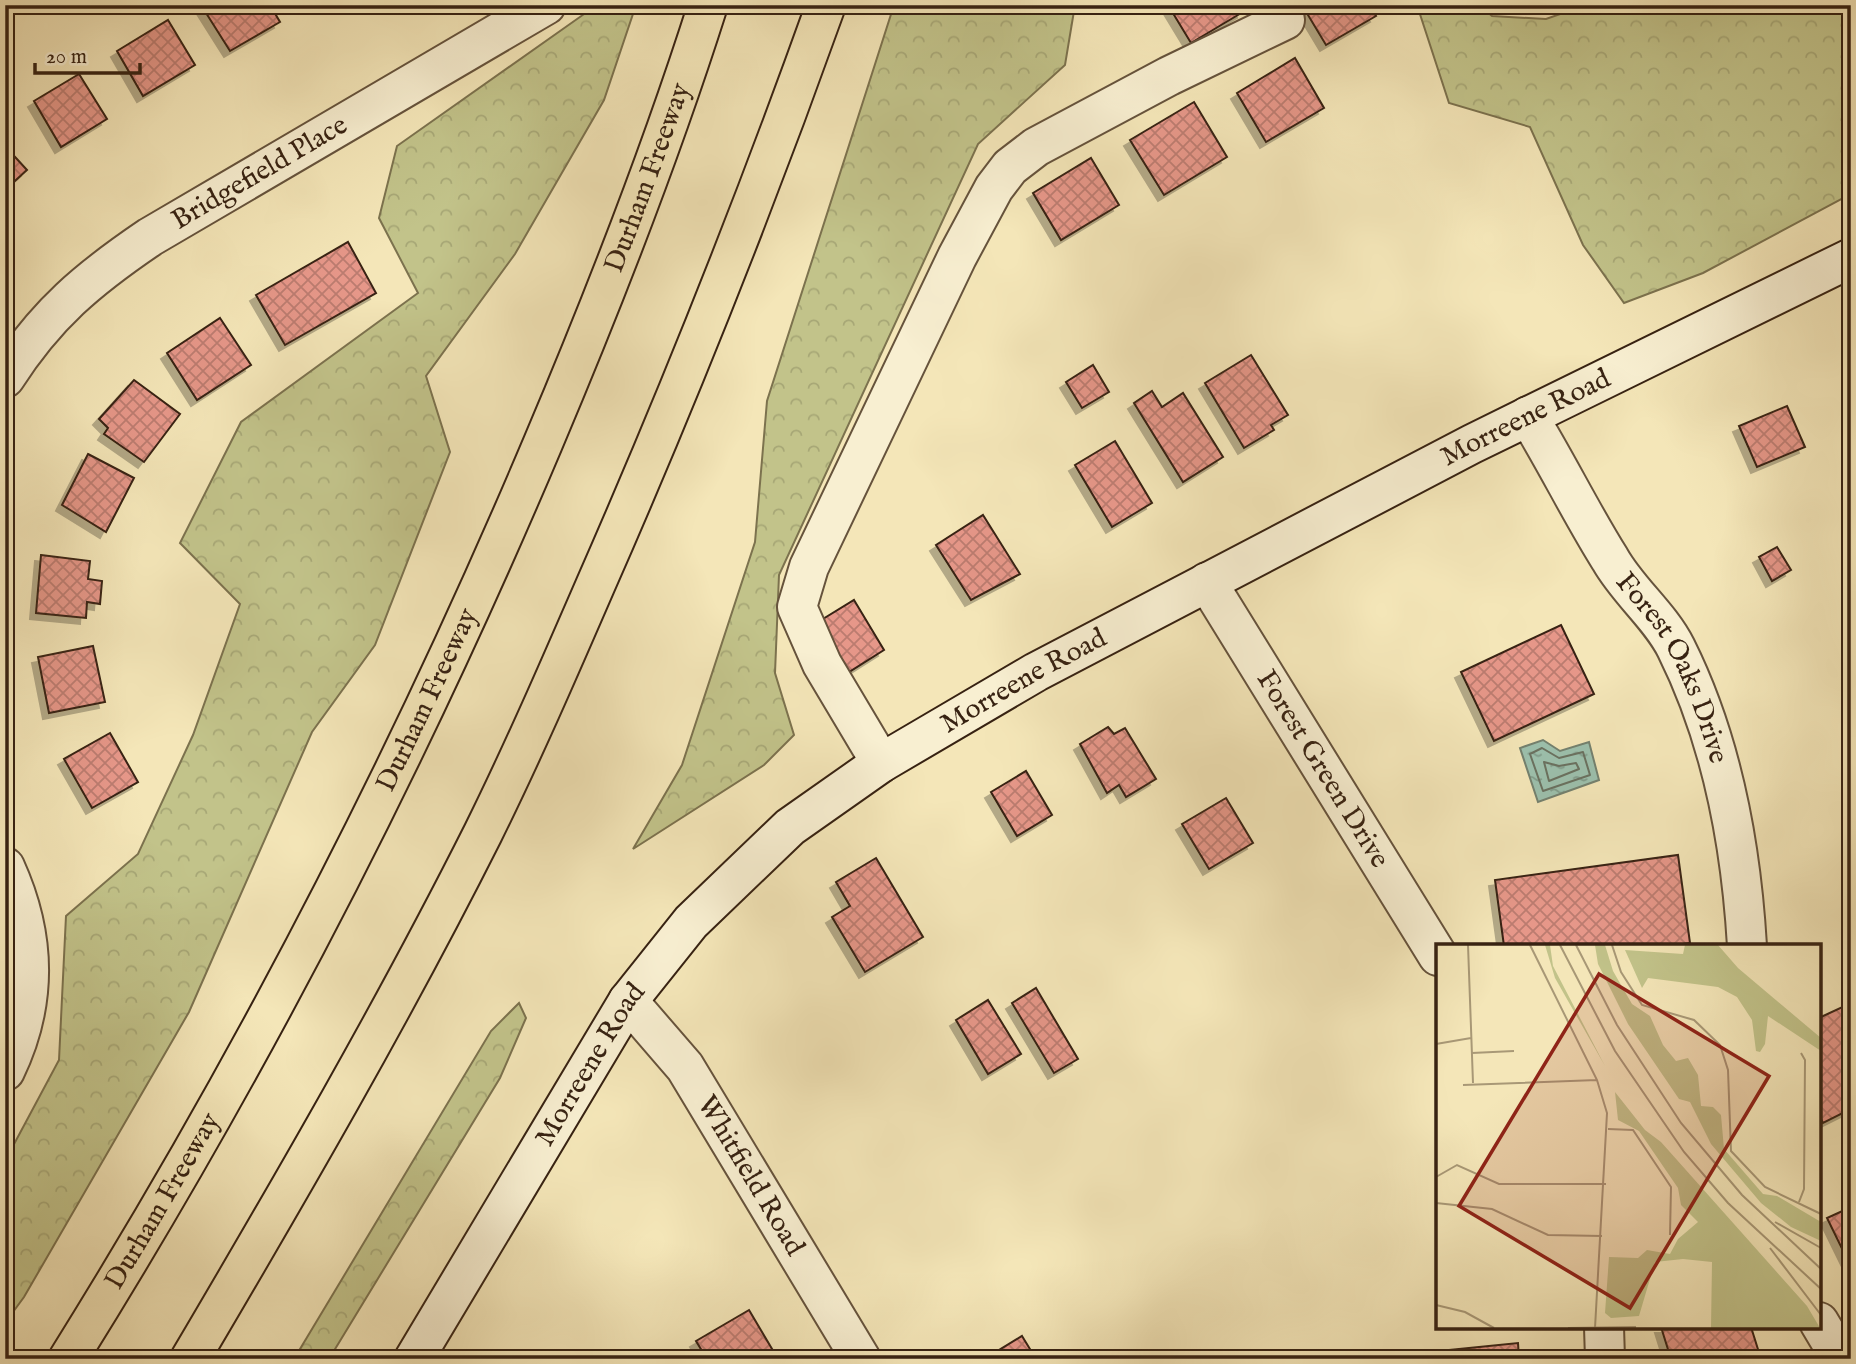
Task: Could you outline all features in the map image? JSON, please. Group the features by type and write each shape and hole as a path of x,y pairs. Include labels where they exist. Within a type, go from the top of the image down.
{"highway":[{"name":"Durham Freeway","path":"68,1359 160,1211 236,1076 395,774 429,703 473,608 581,353 689,65 708,5"},
{"path":"190,1359 305,1164 398,997 484,831 537,718 672,403 741,233 826,5"}],"street":[{"name":"Bridgefield Place","path":"5,378 32,337 110,264 150,237 546,5"},
{"path":"881,763 822,664 797,607 808,567 957,257 994,188 1010,167 1036,147 1169,76 1284,20"},
{"name":"Morreene Road","path":"414,1359 628,1001 691,922 754,858 828,798 881,763 1036,672 1528,416 1851,258"},
{"name":"Forest Oaks Drive","path":"1528,416 1611,561 1675,646 1680,658 1715,743 1724,780 1745,908 1747,944"},
{"name":"Forest Green Drive","path":"1207,582 1436,953"},
{"path":"5,867 21,901 30,957 29,1000 16,1049 5,1071"},
{"name":"Whitfield Road","path":"628,1001 685,1066 860,1359"},
{"path":"1821,1325 1841,1359"},
{"path":"1604,1329 1605,1359"}],"green space":[{"path":"589,5 636,5 604,100 515,254 426,376 450,452 375,645 312,732 189,1012 24,1297 5,1323 5,1161 59,1060 66,916 138,854 193,735 240,604 180,543 241,422 418,293 379,218 397,146 587,12"},
{"path":"894,5 1075,5 1065,65 978,144 779,575 775,673 794,735 764,765 633,849 682,765 755,542 767,401"},
{"path":"1417,5 1480,5 1492,16 1546,19 1586,5 1851,5 1851,194 1703,273 1624,303 1583,245 1530,127 1449,103"},
{"path":"519,1003 526,1018 500,1078 329,1359 294,1359 491,1031"}],"water":[{"path":"1543,740 1560,751 1589,742 1599,780 1538,802 1520,748"}],"building":[{"path":"201,5 270,5 280,22 230,51"},
{"path":"1168,5 1239,5 1243,12 1191,43"},
{"path":"1302,5 1369,5 1376,16 1326,45"},
{"path":"168,20 195,65 143,96 117,51"},
{"path":"1295,58 1324,108 1266,142 1237,93"},
{"path":"79,74 107,119 61,147 34,101"},
{"path":"1194,102 1227,157 1164,195 1130,140"},
{"path":"5,146 27,170 5,190"},
{"path":"1091,158 1119,205 1061,240 1033,193"},
{"path":"348,242 376,293 285,345 256,295"},
{"path":"220,318 251,365 197,400 167,353"},
{"path":"1251,355 1288,415 1271,425 1274,430 1244,448 1205,383"},
{"path":"1093,365 1109,392 1082,408 1066,382"},
{"path":"134,380 180,414 144,462 104,434 108,428 99,419"},
{"path":"1152,391 1162,407 1183,393 1223,457 1183,482 1134,403"},
{"path":"1787,406 1805,447 1757,467 1739,426"},
{"path":"1115,441 1152,503 1112,527 1075,465"},
{"path":"88,454 134,478 106,532 62,505"},
{"path":"983,515 1020,574 971,600 936,545"},
{"path":"1777,547 1791,570 1772,581 1759,557"},
{"path":"41,555 90,561 88,579 102,581 100,604 87,602 86,618 36,613"},
{"path":"854,600 884,650 849,672 818,622"},
{"path":"1561,625 1594,694 1494,741 1461,672"},
{"path":"93,646 105,702 49,713 38,657"},
{"path":"1108,727 1114,734 1125,728 1156,779 1126,797 1119,785 1107,793 1080,744"},
{"path":"110,733 138,782 92,808 64,759"},
{"path":"1026,771 1052,815 1017,836 991,792"},
{"path":"1226,798 1253,843 1209,869 1182,824"},
{"path":"1678,855 1690,943 1504,944 1495,880"},
{"path":"876,858 923,937 865,972 832,917 850,906 836,882"},
{"path":"1036,988 1078,1059 1054,1073 1012,1003"},
{"path":"988,1000 1021,1054 988,1074 956,1020"},
{"path":"1851,1003 1851,1109 1823,1123 1821,1119 1821,1017"},
{"path":"1851,1207 1851,1267 1827,1218"},
{"path":"749,1310 778,1359 707,1359 696,1341"},
{"path":"1662,1329 1752,1329 1761,1359 1671,1359"},
{"path":"1022,1336 1036,1359 986,1358"},
{"path":"1518,1343 1519,1359 1431,1359 1430,1352"}]}
